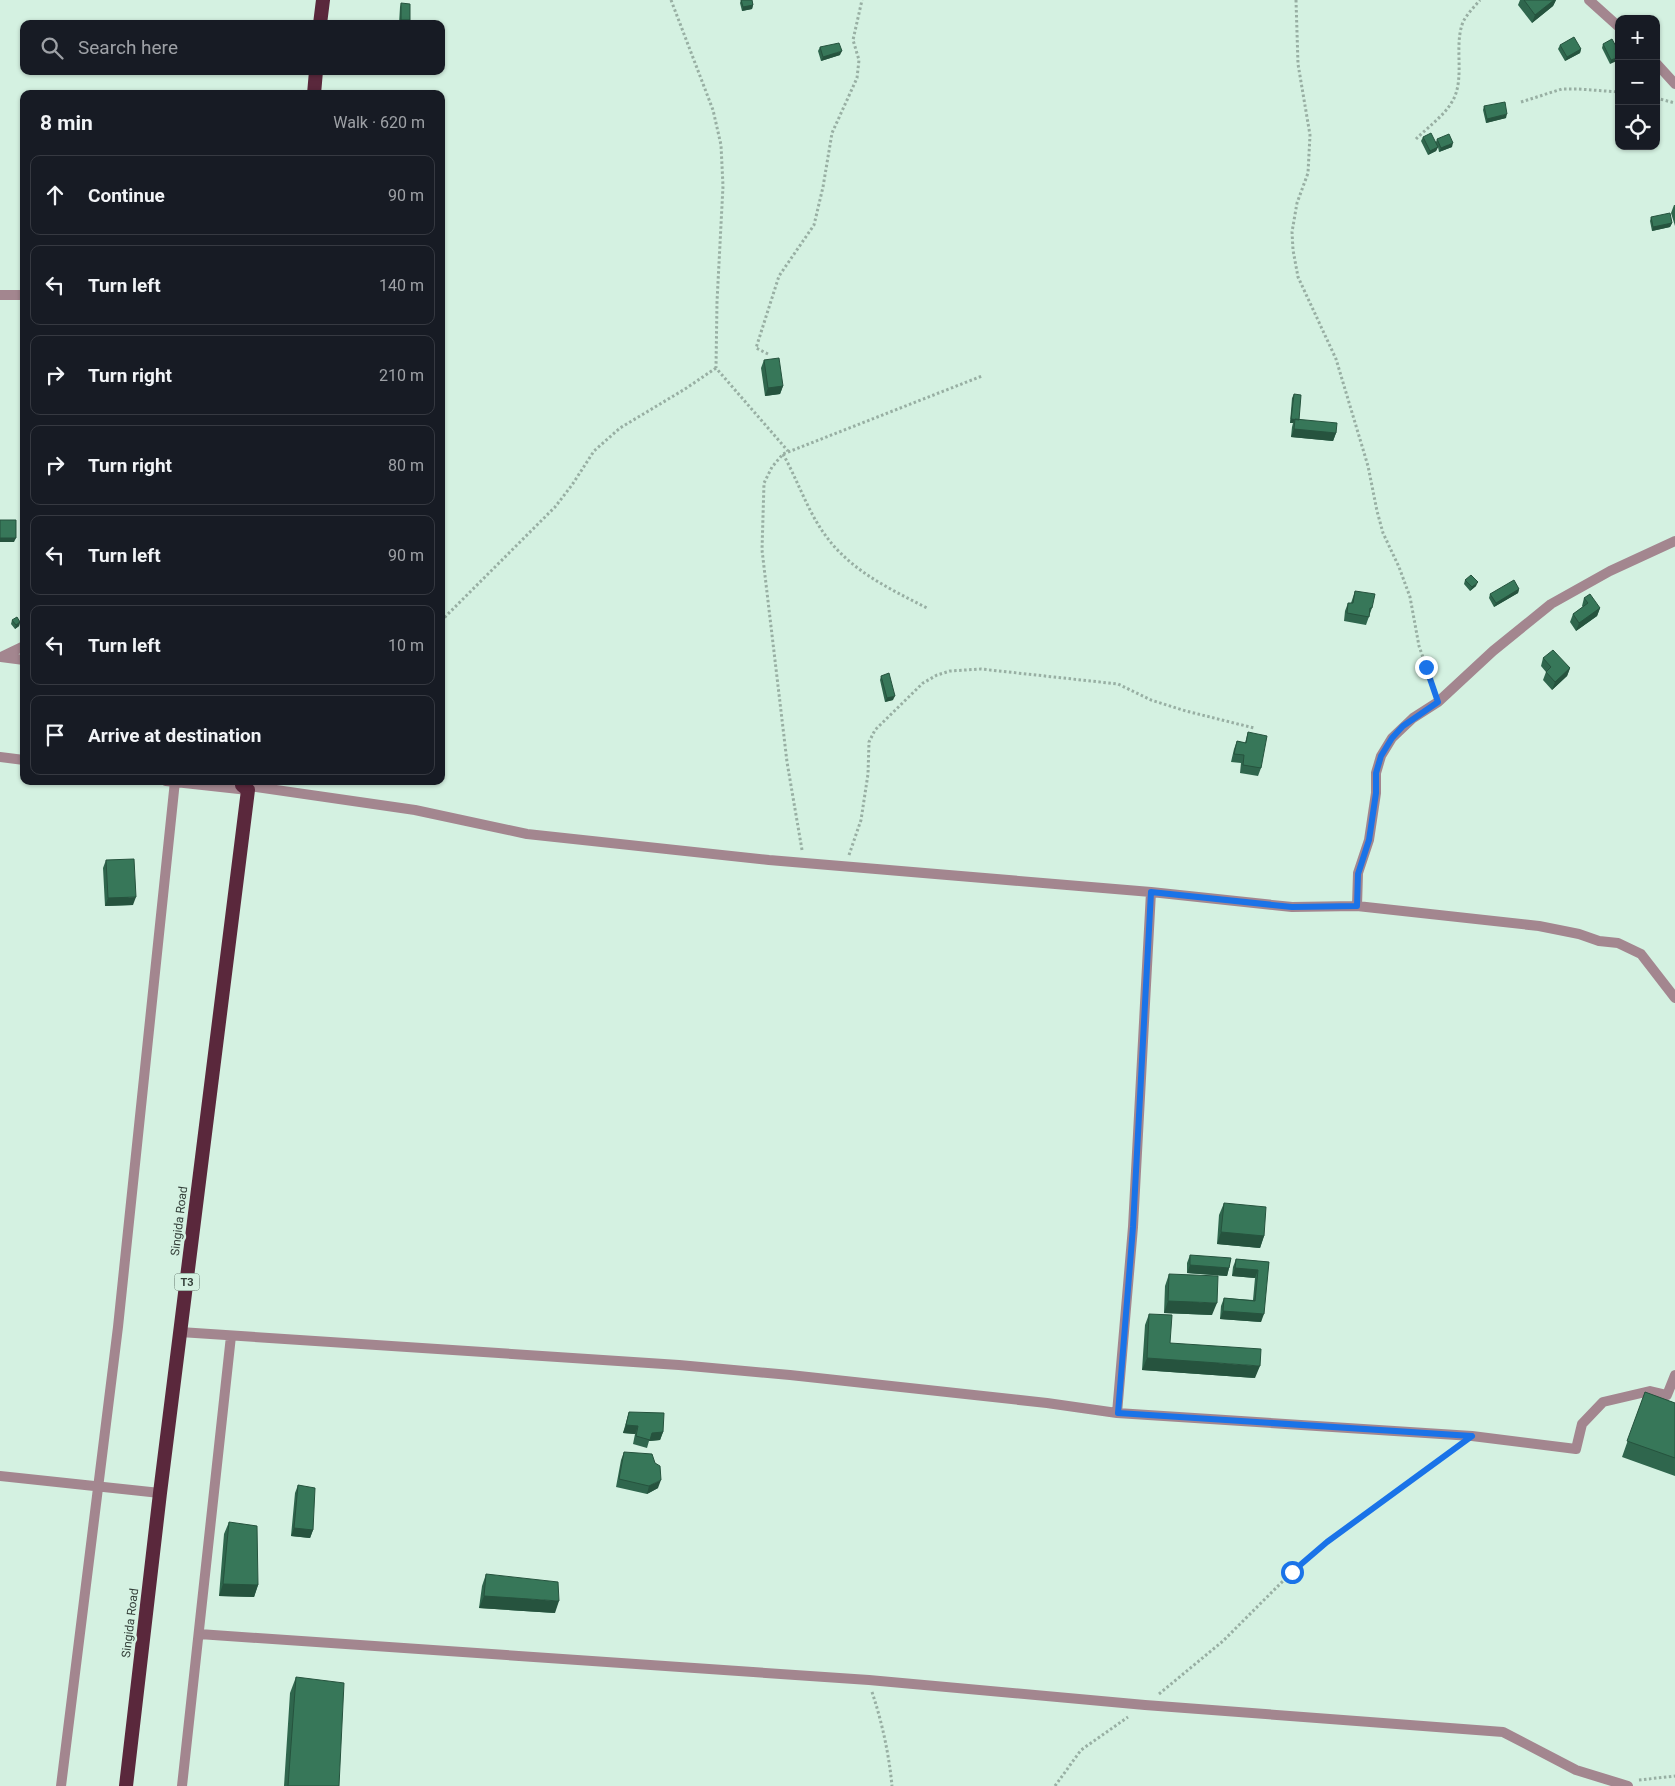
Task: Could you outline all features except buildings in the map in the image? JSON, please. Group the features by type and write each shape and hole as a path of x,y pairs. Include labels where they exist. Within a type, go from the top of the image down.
{"highway":[{"path":"320,20 323,0"},
{"path":"314,90 316,75"},
{"name":"Singida Road","path":"126,1786 244,785"}],"street":[{"path":"1589,0 1615,24"},
{"path":"1660,67 1675,84"},
{"path":"0,296 20,295"},
{"path":"1357,906 1358,874 1369,840 1376,793 1376,773 1381,756 1392,738 1403,726 1438,702 1493,651 1551,604 1610,571 1675,541"},
{"path":"0,657 20,648"},
{"path":"0,657 20,660"},
{"path":"0,757 20,760"},
{"path":"61,1786 118,1328 172,785"},
{"path":"244,785 415,810 526,834 845,868 1151,892 1292,907 1357,906 1539,926 1618,944 1641,954 1675,998"},
{"path":"1118,1413 1133,1227 1151,892"},
{"path":"180,1332 670,1365 790,1375 1046,1403 1118,1413 1472,1436 1576,1449 1582,1424 1603,1402 1650,1391 1671,1397 1675,1375"},
{"path":"182,1786 231,1336"},
{"path":"0,1476 160,1493"},
{"path":"199,1634 869,1680 1145,1705 1503,1732 1576,1770 1630,1783"}],"path":[{"path":"671,0 713,110 721,145 723,186 717,302 716,368 788,452"},
{"path":"768,354 756,348 779,276 814,225 823,187 832,133 857,78 860,60 852,40 862,0"},
{"path":"1296,0 1298,64 1310,135 1308,173 1297,203 1292,232 1298,277 1336,359 1368,466 1383,533 1399,567 1410,597 1419,646 1438,702"},
{"path":"1416,139 1448,107 1455,96 1463,23 1480,0"},
{"path":"1521,102 1562,89 1578,88 1615,92"},
{"path":"1660,99 1675,103"},
{"path":"445,618 555,507 594,451 620,428 716,368"},
{"path":"804,863 787,762 762,550 764,483 772,466 783,454 982,376"},
{"path":"783,454 823,532 842,555 859,570 879,583 927,608"},
{"path":"845,868 861,820 868,774 869,742 875,730 923,683 937,675 950,671 980,669 1066,680 1118,684 1151,700 1254,728"},
{"path":"1055,1786 1081,1750 1145,1705 1223,1641 1292,1572 1327,1542 1472,1436"},
{"path":"869,1680 890,1762 892,1786"},
{"path":"1630,1783 1675,1776"}],"route":[{"path":"1292,1572 1327,1542 1472,1436 1118,1413 1133,1227 1151,892 1292,907 1357,906 1358,874 1369,840 1376,793 1376,773 1381,756 1392,738 1403,726 1438,702 1426,667"}]}
